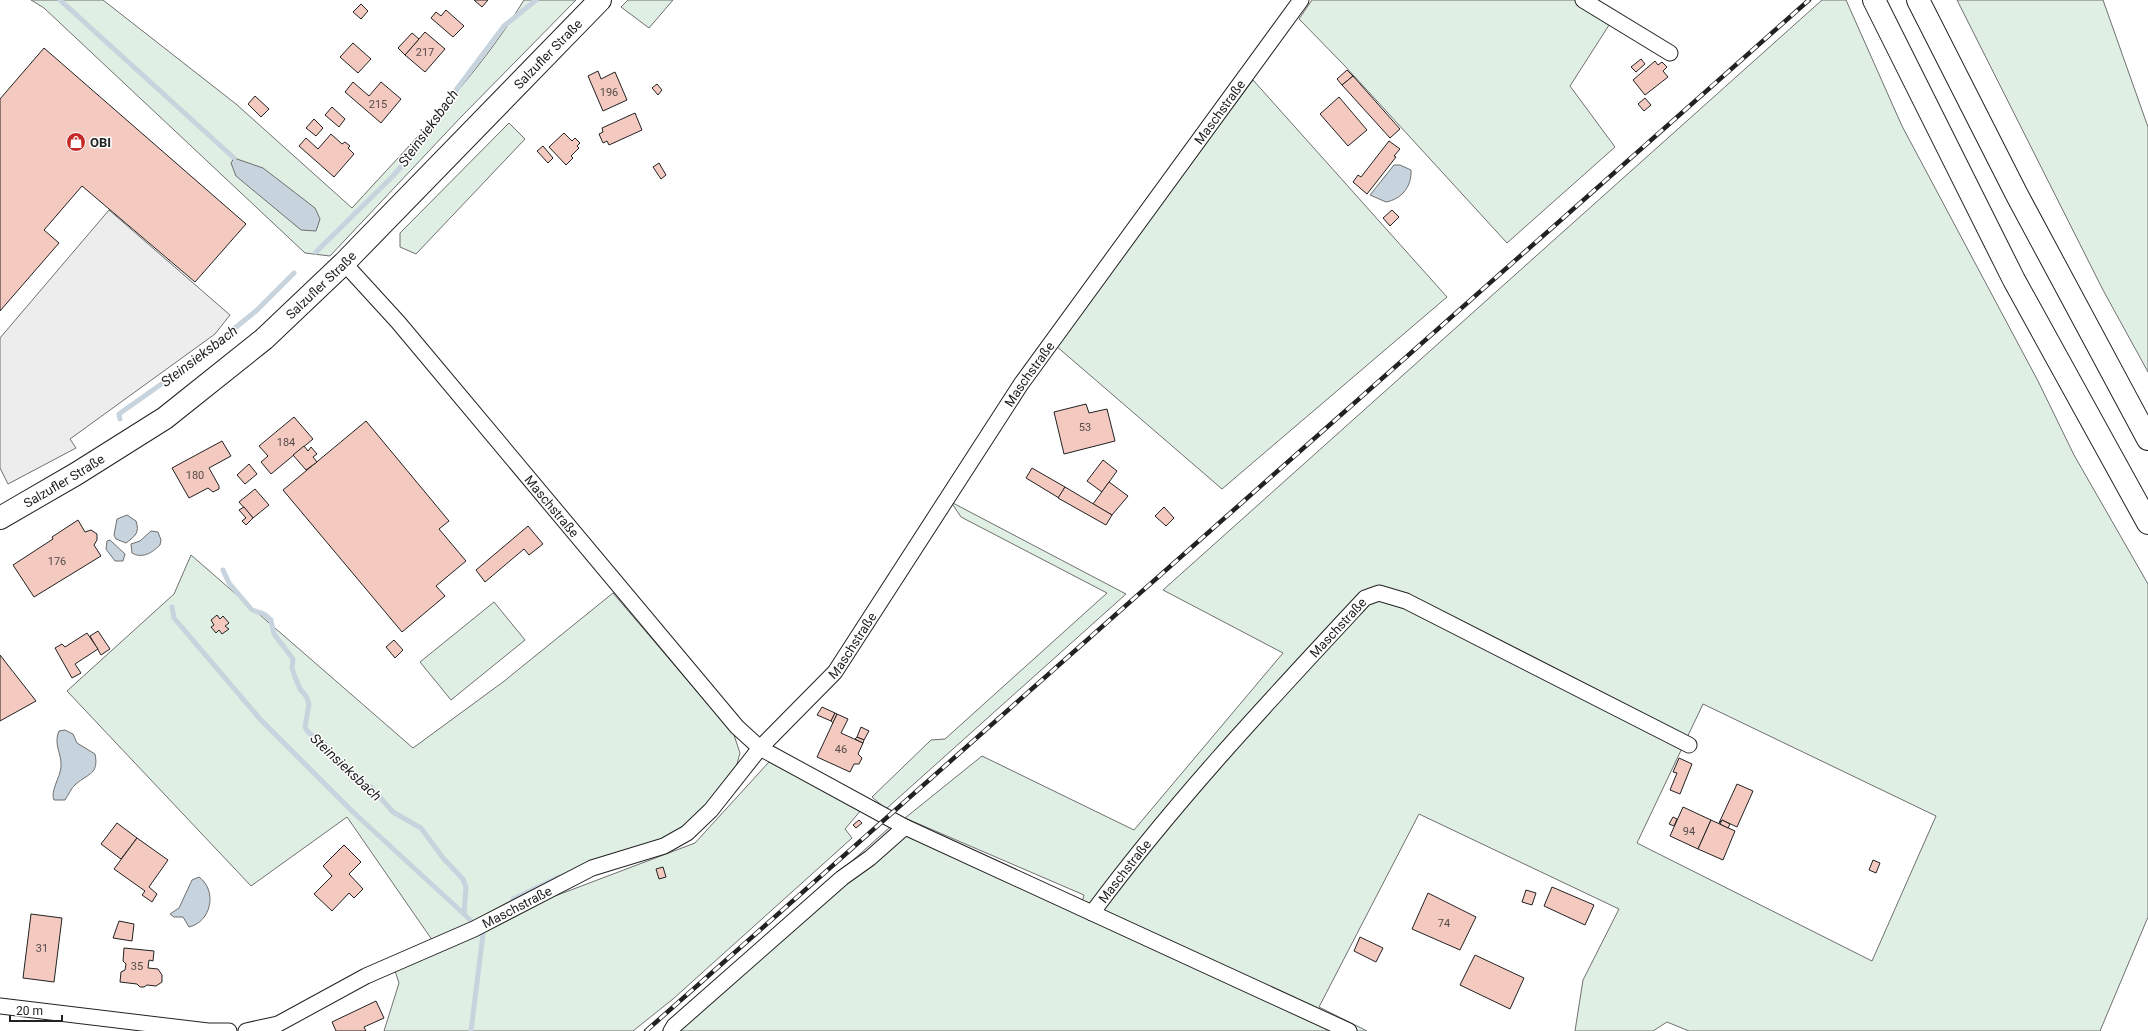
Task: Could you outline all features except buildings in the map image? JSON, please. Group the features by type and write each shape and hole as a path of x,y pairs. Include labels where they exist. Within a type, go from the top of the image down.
{"main road":[{"name":"Salzufler Straße","path":"0,518 98,460 190,399 264,339 344,263 600,0"},
{"path":"1874,0 2014,280 2148,523"},
{"path":"1918,0 2017,195 2148,439"}],"street":[{"name":"Maschstraße","path":"246,1031 278,1024 366,976 481,926 592,868 664,846 688,833 712,810 760,748 835,672 1021,384 1301,0"},
{"path":"1583,0 1670,53"},
{"name":"Maschstraße","path":"344,263 398,322 737,727 760,748 905,827 1349,1031"},
{"name":"Maschstraße","path":"1092,913 1135,855 1215,760 1364,598 1379,593 1406,601 1689,745"},
{"path":"671,1031 674,1026 842,878 870,858 905,827"},
{"path":"0,1006 208,1031 228,1031"}],"green space":[{"path":"31,0 103,0 236,104 352,208 421,133 465,82 486,56 524,0 576,0 460,118 330,256 305,253 44,8"},
{"path":"628,0 673,0 649,28 621,7"},
{"path":"1312,0 1575,0 1611,22 1570,86 1615,147 1507,243 1344,65 1299,19"},
{"path":"1822,0 1846,0 1902,126 2038,381 2074,455 2148,584 2148,917 2100,1031 1689,1031 1667,1022 1653,1031 1575,1031 1583,980 1619,909 1419,814 1319,1007 1367,1031 662,1031 890,827 1079,913 1084,895 905,818 982,756 1134,830 1283,653 1163,590","holes":["1703,704 1936,816 1872,961 1637,843"]},
{"path":"1957,0 2103,0 2148,127 2148,372 2103,290"},
{"path":"1253,80 1447,297 1222,489 1055,345"},
{"path":"509,123 525,139 416,254 400,247 400,233"},
{"path":"951,502 1126,594 886,809 872,797 931,740 945,739 1107,593 961,517"},
{"path":"191,555 413,748 503,682 613,593 734,735 740,753 734,775 700,814 668,839 562,879 555,896 695,843 769,762 862,809 845,829 852,838 673,999 633,1031 384,1031 399,983 395,971 437,947 347,817 251,886 67,691 174,594"},
{"path":"494,602 525,640 451,700 420,662"}],"shaded area":[{"path":"234,158 263,168 315,208 320,219 316,231 301,230 236,176 231,163"},
{"path":"1394,165 1400,165 1411,170 1410,181 1405,191 1397,198 1386,202 1370,195"},
{"path":"109,210 230,315 215,334 70,439 76,448 8,484 0,468 0,338"},
{"path":"127,515 136,521 137,531 136,534 126,543 116,539 114,535 117,519"},
{"path":"151,531 158,532 161,540 160,545 147,554 136,555 132,553 131,544 140,541"},
{"path":"110,540 125,554 123,561 115,561 106,549 107,541"},
{"path":"65,730 73,734 77,743 95,754 96,766 92,772 71,789 65,800 54,800 53,793 61,767 57,736 59,731"},
{"path":"199,877 209,890 209,905 207,913 203,919 197,924 189,927 183,917 174,917 170,914 179,908 192,880"}],"waterway":[{"path":"60,0 234,158"},
{"name":"Steinsieksbach","path":"316,252 393,176 406,161 420,138 504,26 536,0"},
{"name":"Steinsieksbach","path":"120,419 119,414 194,361 256,311 294,273"},
{"name":"Steinsieksbach","path":"223,570 229,583 252,610 264,614 271,620 274,634 293,659 292,668 295,677 309,704 305,727 308,732 325,744 330,754 347,767 361,782 371,787 393,812 421,828 443,858 463,879 466,887 464,914 473,923"},
{"name":"Steinsieksbach","path":"172,607 174,618 260,719 353,812 464,914"},
{"path":"513,899 559,877"},
{"name":"Steinsieksbach","path":"471,1031 483,934"}],"railway":[{"path":"646,1031 1809,0"}],"place":[{"name":"OBI","path":"76,142"}]}
